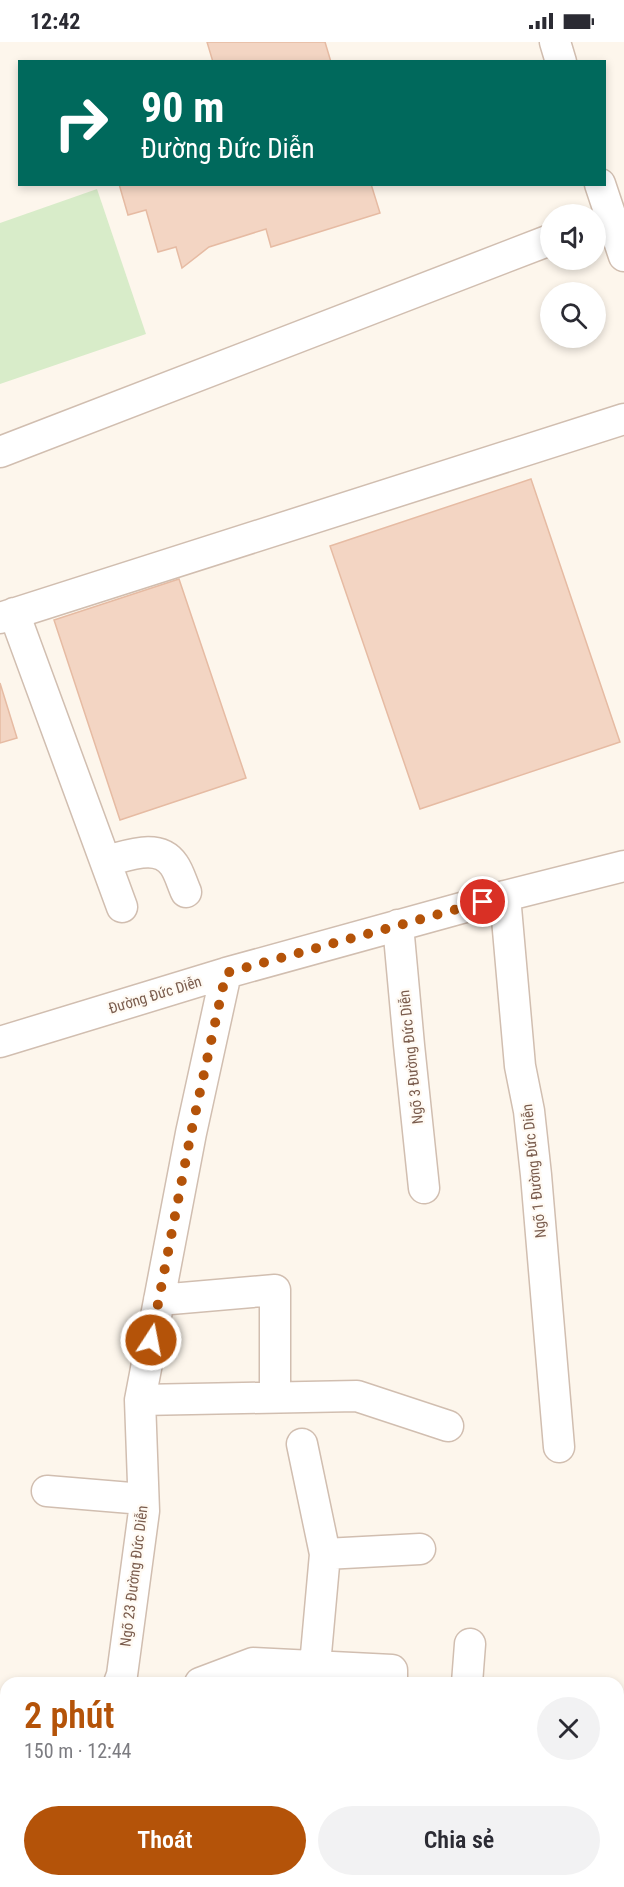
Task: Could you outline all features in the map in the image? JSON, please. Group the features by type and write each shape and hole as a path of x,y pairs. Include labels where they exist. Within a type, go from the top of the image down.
{"street":[{"path":"555,42 560,60"},
{"path":"601,186 615,235"},
{"path":"0,452 540,244"},
{"path":"122,906 7,615 624,419"},
{"path":"106,861 149,852 165,855 175,865 186,892"},
{"name":"Đường Đức Diễn","path":"0,1042 226,973 505,896 624,866"},
{"name":"Ngõ 1 Đường Đức Diễn","path":"505,896 520,1065 529,1111 536,1175 559,1446"},
{"name":"Ngõ 3 Đường Đức Diễn","path":"398,925 424,1188"},
{"name":"Ngõ 23 Đường Đức Diễn","path":"128,1677 144,1511 140,1400 191,1133 226,973"},
{"path":"159,1300 275,1290 275,1397"},
{"path":"140,1400 357,1396 448,1426"},
{"path":"302,1444 325,1554 315,1665"},
{"path":"47,1491 143,1499"},
{"path":"325,1554 420,1549"},
{"path":"467,1677 470,1644"},
{"path":"215,1677 253,1662 392,1670 392,1677"}],"green space":[{"path":"97,189 146,334 0,384 0,223"}],"building":[{"path":"207,42 325,42 330,60 212,60"},
{"path":"120,186 372,186 380,213 271,247 266,229 209,247 182,268 176,247 158,252 146,210 128,215"},
{"path":"531,479 620,742 420,809 330,546"},
{"path":"179,579 246,778 120,820 54,620"},
{"path":"0,683 17,738 0,743"}],"route":[{"path":"151,1340 191,1133 226,973 483,902"}]}
